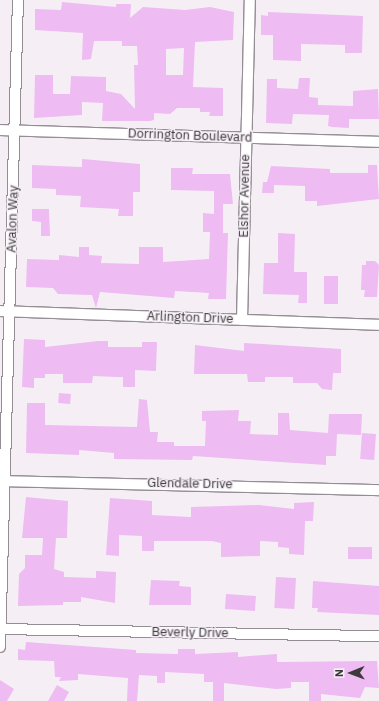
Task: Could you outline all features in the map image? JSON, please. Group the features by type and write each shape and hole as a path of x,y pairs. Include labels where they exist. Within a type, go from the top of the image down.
{"street":[{"name":"Avalon Way","path":"0,647 1,481 5,311 16,130 18,0"},
{"name":"Elshor Avenue","path":"242,320 250,0"},
{"name":"Dorrington Boulevard","path":"0,130 379,142"},
{"name":"Arlington Drive","path":"5,311 379,325"},
{"name":"Glendale Drive","path":"1,481 379,490"},
{"name":"Beverly Drive","path":"1,629 379,636"}],"building":[{"path":"62,2 116,7 116,4 131,4 130,18 143,7 185,10 210,7 234,12 233,40 195,42 193,87 223,88 223,116 209,116 210,112 200,112 200,108 177,108 170,114 154,113 154,120 150,121 102,121 103,103 82,102 82,115 34,118 35,75 53,75 53,94 70,94 71,76 106,77 106,91 121,94 135,109 134,65 138,65 137,46 122,46 122,41 94,41 91,59 82,60 83,33 35,30 35,9 61,10","holes":["184,48 183,75 166,75 166,49"]},
{"path":"268,12 363,16 362,53 345,53 345,45 301,44 301,61 273,60 273,35 261,35 261,15 268,16"},
{"path":"299,78 310,78 309,97 318,98 318,105 353,106 353,91 378,89 379,119 349,119 349,128 328,126 329,115 293,114 292,124 266,123 267,79 277,79 277,88 298,89"},
{"path":"82,159 140,164 140,192 133,192 133,216 118,216 119,209 80,207 81,196 56,195 56,189 32,188 32,165 82,167"},
{"path":"368,165 377,165 379,199 317,206 317,201 305,201 305,186 274,185 274,193 262,193 263,182 267,182 271,166 330,169 330,173 368,173"},
{"path":"171,168 193,168 192,174 230,174 233,204 223,204 223,233 228,233 226,299 208,299 209,293 175,291 174,298 100,292 96,308 92,295 58,294 53,288 26,287 27,259 59,260 59,255 79,257 79,247 89,247 89,255 102,256 101,263 139,264 139,247 163,247 163,262 209,259 210,232 203,232 203,213 214,214 214,191 171,190"},
{"path":"32,209 49,209 50,236 41,236 41,222 32,221"},
{"path":"278,233 295,234 294,272 307,272 307,303 298,303 299,295 263,294 264,263 278,263"},
{"path":"366,261 375,261 379,265 377,297 364,297 365,290 361,290 362,265 366,265"},
{"path":"324,276 338,276 338,304 324,304"},
{"path":"24,339 45,340 45,347 108,341 108,347 142,347 142,342 157,342 156,371 135,370 135,387 123,387 123,377 93,376 92,383 63,383 63,374 45,374 45,378 34,378 34,388 22,387"},
{"path":"244,343 341,349 341,373 333,373 332,390 322,389 317,383 293,383 293,377 265,377 265,382 248,382 247,374 194,374 195,345 244,351"},
{"path":"59,393 71,394 70,404 58,403"},
{"path":"139,399 147,400 150,432 158,432 157,442 174,442 174,446 205,446 206,421 202,421 202,411 239,410 238,421 251,421 250,434 278,435 278,413 289,413 290,430 328,433 329,414 362,414 361,435 337,434 336,456 326,456 326,465 193,456 192,460 114,459 114,453 79,450 79,455 26,453 27,403 45,403 45,425 137,427"},
{"path":"362,433 376,434 374,460 360,459"},
{"path":"26,497 68,501 67,538 56,538 54,569 64,572 64,577 96,578 96,571 116,572 115,603 81,597 81,602 63,602 63,605 18,606 19,574 25,568 25,555 42,555 43,538 22,538"},
{"path":"110,498 152,501 152,515 191,517 191,507 259,505 294,509 294,503 314,502 313,521 305,521 304,555 289,554 289,548 278,547 278,542 260,541 260,556 221,557 221,543 212,541 154,541 154,551 142,551 142,536 119,535 119,556 106,555"},
{"path":"348,547 372,547 372,559 348,559"},
{"path":"276,577 296,578 294,609 274,608"},
{"path":"151,580 180,581 179,586 191,587 191,605 149,605"},
{"path":"313,581 379,586 379,615 317,612 318,608 312,608"},
{"path":"226,594 256,596 255,611 225,609"},
{"path":"26,642 136,650 136,653 178,654 178,649 195,649 195,654 238,652 238,657 277,654 277,662 377,661 379,688 365,687 360,698 321,694 321,701 309,701 309,682 291,682 291,688 276,689 224,683 224,701 213,701 213,682 204,682 204,674 165,672 165,683 157,683 157,676 139,675 137,701 127,701 128,678 78,674 78,680 59,681 61,677 55,677 54,661 18,660 18,649 25,650"},
{"path":"0,680 14,689 7,701 0,701"},
{"path":"57,685 69,692 64,701 48,701"}]}
